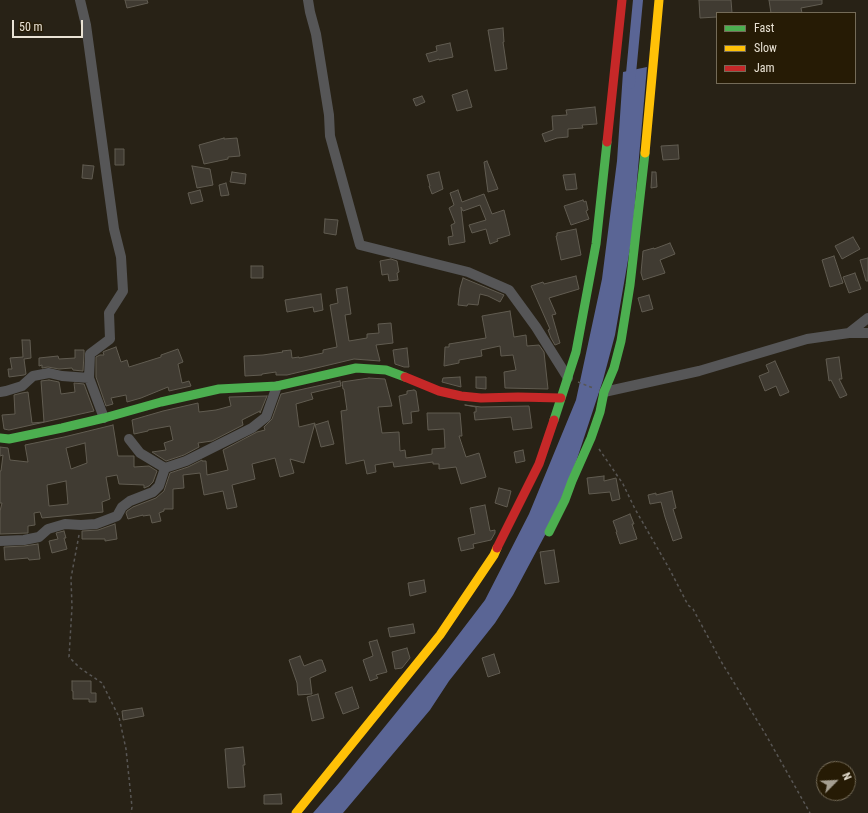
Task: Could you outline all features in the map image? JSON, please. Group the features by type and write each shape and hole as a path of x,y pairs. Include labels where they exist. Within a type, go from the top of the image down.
{"street":[{"path":"80,0 86,25 114,229 121,257 123,292 109,313 110,339 90,354 90,378 104,418"},
{"path":"308,0 317,41 329,115 330,136 360,246 468,272 509,290 536,327 568,378"},
{"path":"296,813 440,635 494,555 539,464 576,352 596,244 622,0"},
{"path":"549,532 565,500 591,438 600,412 604,392 614,368 621,341 630,285 644,166 658,0"},
{"path":"849,334 868,318"},
{"path":"604,392 699,371 807,339 868,333"},
{"path":"0,435 0,438 9,439 104,418 161,402 219,389 277,386 356,368 386,370 439,391 461,396 481,398 561,398"},
{"path":"0,392 22,386 33,376 49,373 62,376 90,378"},
{"path":"129,439 140,453 165,468 186,461 252,428 266,417 277,386"},
{"path":"0,541 24,540 39,537 48,529 65,524 96,524 117,516 122,507 130,500 153,492 159,486 165,468"}],"path":[{"path":"568,378 604,392"},
{"path":"591,438 623,484 635,509 688,605 693,609 722,663 810,813"},
{"path":"81,525 71,578 72,607 69,657 80,668 102,683 119,717 126,749 132,807 131,813"}],"water":[{"path":"647,67 632,237 615,335 603,380 576,462 552,522 513,595 495,623 449,681 430,710 343,813 313,813 443,655 485,600 529,514 576,400 602,279 617,161 623,72"}],"building":[{"path":"125,0 147,0 148,3 127,8"},
{"path":"699,0 731,0 732,12 716,12 716,17 700,18"},
{"path":"769,0 822,0 822,4 801,8 802,12 771,12"},
{"path":"503,28 503,42 507,69 495,71 488,30"},
{"path":"450,43 453,57 429,62 426,54 437,51 436,46"},
{"path":"467,90 472,107 457,111 452,95"},
{"path":"422,96 425,102 416,106 413,99"},
{"path":"595,107 597,124 582,125 583,128 568,129 568,137 557,138 545,142 542,134 553,130 552,116 567,115 566,110"},
{"path":"224,138 237,138 240,156 228,157 228,159 204,164 199,145"},
{"path":"678,145 679,159 663,160 661,146"},
{"path":"115,149 124,149 124,165 115,165"},
{"path":"487,161 498,189 488,192 484,162"},
{"path":"83,165 94,166 92,179 82,178"},
{"path":"192,166 210,169 213,185 197,188"},
{"path":"232,172 246,174 245,184 230,182"},
{"path":"439,172 443,189 432,194 427,175"},
{"path":"652,172 656,172 657,187 651,188"},
{"path":"575,174 577,189 566,190 563,175"},
{"path":"226,183 229,195 221,196 219,185"},
{"path":"200,190 203,201 191,204 188,193"},
{"path":"458,190 462,202 484,194 492,214 504,210 510,235 497,239 498,241 490,244 486,229 472,233 469,225 486,220 480,205 463,211 461,207 465,242 449,245 448,237 453,236 451,225 455,223 449,208 454,205 450,193"},
{"path":"583,200 584,202 586,201 588,210 586,211 589,219 571,225 564,206"},
{"path":"325,219 338,220 336,235 324,233"},
{"path":"576,229 581,255 561,260 556,236 557,233"},
{"path":"853,237 860,249 842,259 835,246"},
{"path":"670,243 675,254 660,260 665,273 643,280 641,273 643,251 654,249"},
{"path":"834,256 843,283 830,287 822,260"},
{"path":"868,258 868,281 866,281 860,260"},
{"path":"391,259 397,261 399,272 397,273 398,280 389,281 388,274 382,275 380,261"},
{"path":"251,266 263,266 263,278 251,278"},
{"path":"855,273 861,289 849,293 843,277"},
{"path":"576,276 579,289 549,298 556,314 552,315 560,343 555,345 548,330 550,329 531,286 543,282 544,284"},
{"path":"463,278 504,295 500,302 480,294 478,305 458,305"},
{"path":"347,287 351,314 345,315 349,341 367,338 367,334 379,333 378,324 391,323 393,343 376,345 380,361 354,359 287,375 276,375 276,372 245,376 244,356 263,355 291,350 292,358 299,358 323,353 323,350 337,347 330,305 338,303 336,289"},
{"path":"321,294 323,310 314,312 313,307 287,312 285,300"},
{"path":"649,295 653,309 642,312 638,298"},
{"path":"510,311 514,337 526,335 527,346 539,345 544,352 548,389 505,388 504,372 516,370 513,355 501,356 500,346 481,350 482,356 459,360 459,363 444,366 445,347 449,347 449,344 486,338 482,316"},
{"path":"22,340 30,340 31,358 24,359 26,374 9,377 8,369 12,369 10,358 23,357"},
{"path":"116,347 121,362 127,360 129,367 161,357 161,355 178,349 183,362 178,364 182,383 189,381 191,386 169,391 168,387 127,402 126,395 111,398 113,404 106,406 96,377 96,357 104,355 103,352"},
{"path":"407,348 409,367 395,364 393,350"},
{"path":"75,350 84,350 83,371 73,370 72,368 42,368 42,365 39,366 39,358 58,356 59,359 75,358"},
{"path":"839,357 842,379 839,379 847,395 840,398 831,380 829,381 826,359"},
{"path":"775,361 789,392 780,396 776,386 765,391 759,376 769,372 766,365"},
{"path":"460,377 461,387 442,382 443,378"},
{"path":"476,377 486,377 486,389 476,388"},
{"path":"369,378 385,379 392,406 378,407 382,433 399,432 400,451 405,450 406,458 432,454 432,449 445,448 444,429 428,430 427,413 460,413 462,436 459,436 466,457 479,453 486,477 461,484 456,467 439,469 439,464 433,464 433,462 394,467 393,462 375,465 376,472 367,474 364,460 346,464 341,411 347,410 342,382"},
{"path":"49,380 59,382 61,394 75,392 74,383 84,384 94,411 9,430 4,429 2,415 15,414 14,395 22,393 28,392 32,423 44,422 41,381"},
{"path":"340,381 341,386 311,393 313,399 296,404 299,427 315,423 304,463 290,459 294,473 280,477 275,458 252,464 255,479 232,485 237,507 227,509 223,491 204,495 200,473 183,475 184,488 173,489 173,509 164,509 164,511 159,513 161,521 152,523 150,515 143,515 128,519 126,513 127,511 156,498 164,491 170,473 188,467 202,460 206,461 207,475 228,470 223,450 257,432 265,430 264,427 272,419 281,394"},
{"path":"407,391 416,391 419,411 411,412 412,423 403,424 399,396 407,394"},
{"path":"267,396 260,413 260,411 242,420 243,425 212,441 198,443 199,447 184,455 166,461 152,452 166,450 164,443 173,440 170,426 134,434 132,420 163,411 198,403 199,412 216,410 231,406 229,397"},
{"path":"465,405 481,407 529,406 532,428 513,430 511,417 475,420 474,412 476,412 476,407"},
{"path":"328,421 334,444 321,447 315,425"},
{"path":"113,425 118,456 134,456 134,467 149,466 157,471 153,482 144,488 144,485 119,484 117,475 106,477 110,499 102,502 103,512 42,518 40,512 34,513 35,525 28,526 28,533 0,534 0,511 2,503 0,503 0,471 3,455 0,456 0,447 8,448 10,460 28,462 25,445","holes":["85,443 87,463 71,469 66,448","66,481 68,504 49,506 47,485"]},
{"path":"523,450 525,461 516,463 514,452"},
{"path":"604,476 604,481 616,478 620,499 612,501 610,492 589,494 587,478"},
{"path":"499,488 511,491 507,507 495,503"},
{"path":"672,491 676,508 673,509 682,538 673,541 661,502 650,504 648,495 656,493 656,495"},
{"path":"485,505 490,531 495,530 495,533 491,540 473,544 474,548 461,551 458,538 475,534 470,508"},
{"path":"630,514 637,539 620,544 613,521"},
{"path":"115,524 117,539 105,541 105,539 82,539 82,531 98,530"},
{"path":"64,531 67,549 52,553 49,541 58,539 56,533"},
{"path":"38,544 40,559 29,560 28,558 5,560 4,547"},
{"path":"554,550 559,582 545,584 540,552"},
{"path":"424,580 426,592 410,596 408,583"},
{"path":"413,624 415,633 390,637 388,628"},
{"path":"377,640 387,672 376,675 378,678 370,681 363,660 373,656 369,642"},
{"path":"407,648 410,658 402,668 395,669 392,652"},
{"path":"494,654 500,673 488,677 482,658"},
{"path":"300,656 304,666 322,660 326,671 310,678 312,694 298,695 297,683 289,660"},
{"path":"72,681 91,681 91,693 96,693 96,702 89,702 89,699 73,699"},
{"path":"352,687 359,708 343,714 335,693"},
{"path":"318,694 324,718 312,721 307,697"},
{"path":"142,708 144,716 123,720 122,711"},
{"path":"243,747 245,787 228,788 225,749"},
{"path":"281,794 282,804 264,804 264,795"}],"waterway":[{"path":"630,84 638,0"}],"traffic: fast":[{"path":"554,420 576,352 596,244 607,142"},
{"path":"549,532 565,500 591,438 600,412 604,392 614,368 621,341 630,285 645,153"},
{"path":"0,438 9,439 62,428 161,402 219,389 277,386 356,368 386,370 405,377"}],"traffic: slow":[{"path":"645,153 659,0"},
{"path":"296,813 440,635 494,555 497,548"}],"traffic: jam":[{"path":"607,142 622,0"},
{"path":"405,377 439,391 461,396 481,398 561,398"},
{"path":"497,548 539,464 554,420"}]}
